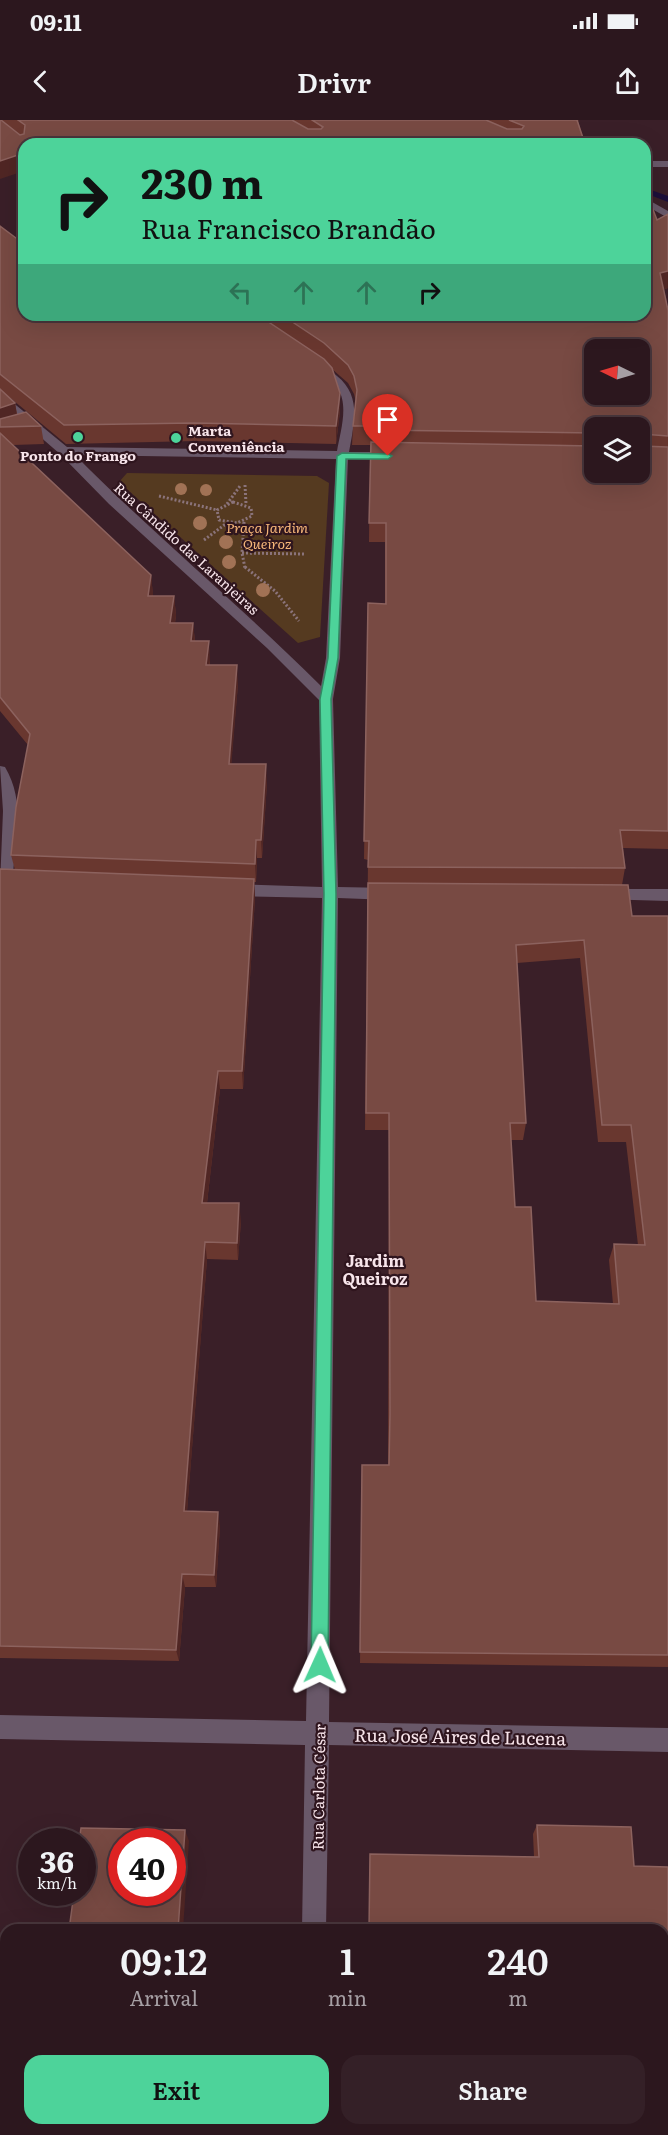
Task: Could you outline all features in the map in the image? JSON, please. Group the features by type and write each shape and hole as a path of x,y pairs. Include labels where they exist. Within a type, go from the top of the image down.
{"street":[{"path":"651,164 668,164"},
{"path":"651,204 668,216"},
{"name":"Rua Carlota César","path":"309,360 330,374 342,386 347,396 349,416 342,456 333,658 326,699 330,894 319,1733 314,1924"},
{"name":"Rua Cândido das Laranjeiras","path":"0,396 25,425 64,451 113,501 272,645 326,699"},
{"path":"64,451 411,456"},
{"path":"0,771 5,780 11,819 7,881"},
{"path":"213,889 330,894 411,894"},
{"path":"586,895 668,895"},
{"name":"Rua José Aires de Lucena","path":"0,1727 668,1740"}],"path":[{"path":"233,481 244,481"},
{"path":"151,494 217,510 227,504 244,481"},
{"path":"244,481 246,505"},
{"path":"217,510 216,517 224,522 244,522 252,516 250,508 246,505 227,504"},
{"path":"244,522 242,553 245,567 269,584 290,606 305,633 333,658"},
{"path":"243,545 253,545"},
{"path":"242,553 337,554"},
{"path":"220,599 245,567"}],"green space":[{"name":"Praça Jardim Queiroz","path":"127,473 317,476 329,483 320,637 298,643 119,482"}],"building":[{"path":"0,120 20,135 24,134 25,125 18,120 292,120 308,129 321,129 323,127 312,120 486,120 507,129 522,129 524,126 509,120 577,120 583,138 18,138 18,155 0,161"},
{"path":"651,204 657,220 668,214 668,271 660,273 668,310 668,436 650,435 650,417 584,417 584,433 371,430 371,426 353,426 357,390 354,376 348,365 324,343 291,321 651,321"},
{"path":"0,226 18,240 18,321 267,321 324,359 332,368 340,393 336,426 194,423 64,425 0,374"},
{"path":"0,389 15,403 0,408"},
{"path":"26,412 41,426 0,427 0,419"},
{"path":"0,433 151,575 148,596 174,596 170,623 193,623 191,641 209,641 206,665 237,665 229,764 266,764 261,840 256,840 255,864 11,855 16,807 30,734 0,697"},
{"path":"371,442 584,446 584,483 650,483 650,446 668,447 668,831 620,830 625,868 368,867 369,841 364,841 368,603 386,604 386,523 369,523"},
{"path":"0,869 254,879 242,1071 218,1071 202,1203 239,1203 237,1243 205,1242 184,1511 218,1512 214,1575 182,1574 176,1650 0,1646"},
{"path":"368,883 628,885 632,916 668,916 668,1655 360,1652 362,1465 389,1465 390,1414 389,1113 366,1113","holes":["584,940 602,1125 631,1125 645,1245 614,1244 619,1304 536,1301 531,1207 515,1207 510,1123 526,1123 516,945"]},
{"path":"537,1825 631,1827 634,1866 668,1867 668,1924 369,1924 370,1854 539,1857"},
{"path":"96,1828 108,1829 108,1906 180,1906 178,1924 70,1924 72,1906 96,1906"}],"waterway":[{"path":"651,192 668,199"}],"place":[{"name":"Ponto do Frango","path":"78,437"},
{"name":"Marta Conveniência","path":"176,438"}],"district":[{"name":"Jardim Queiroz","path":"375,1269"}],"route":[{"path":"320,1665 330,894 326,699 333,658 342,456 388,456"}]}
